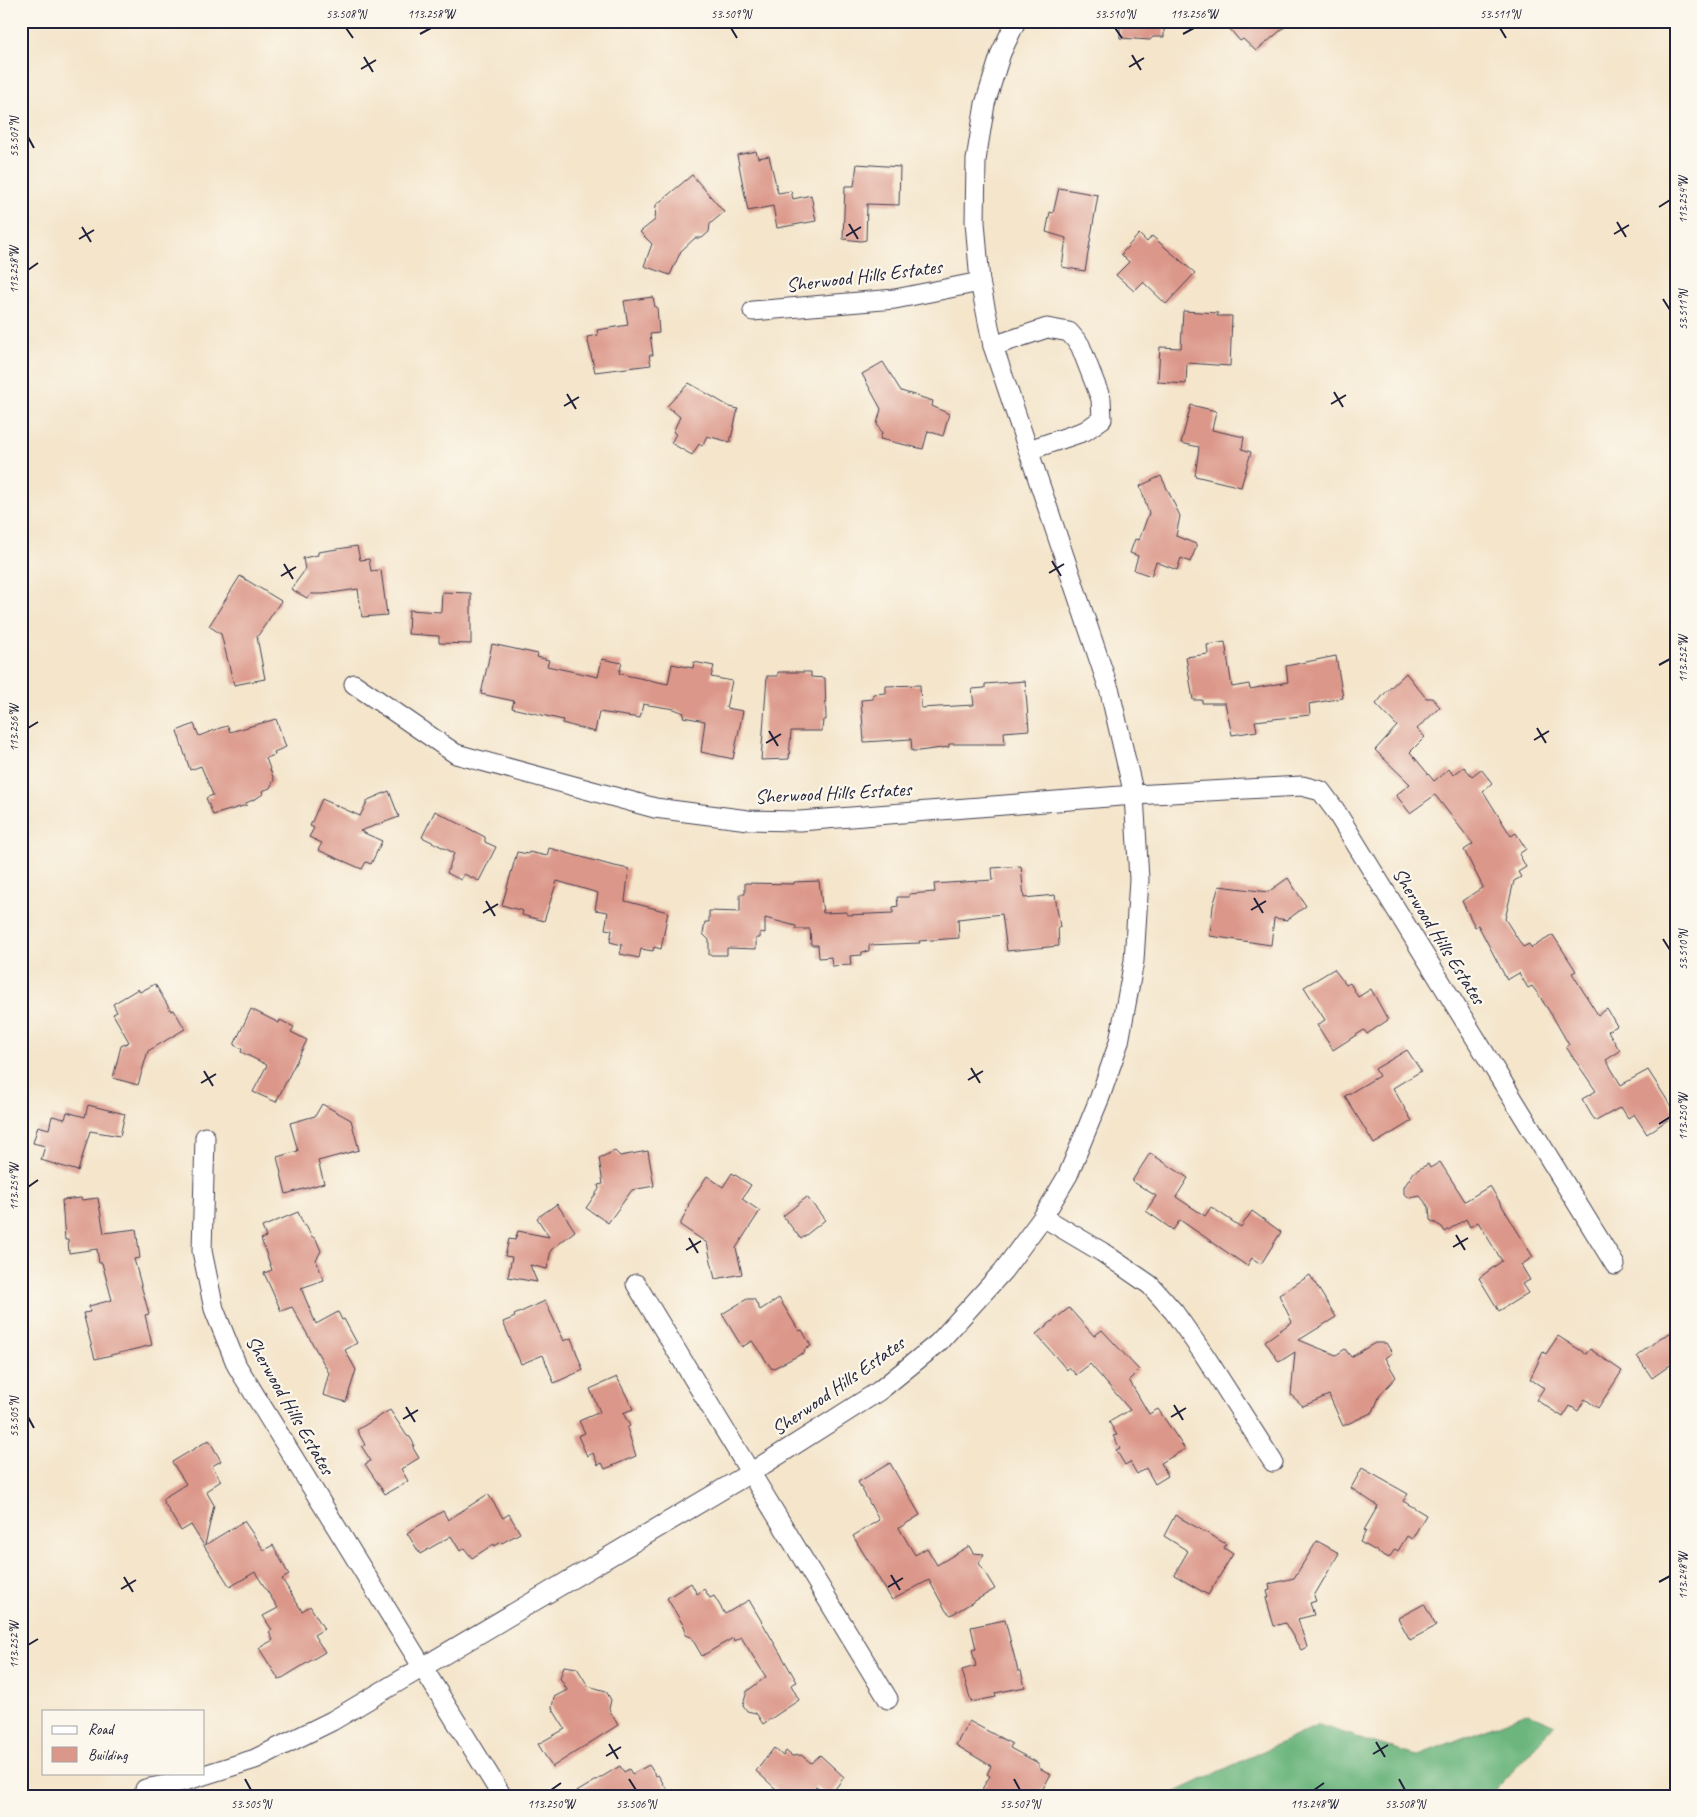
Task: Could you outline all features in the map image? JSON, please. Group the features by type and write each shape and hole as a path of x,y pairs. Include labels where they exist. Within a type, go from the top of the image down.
{"street":[{"name":"Sherwood Hills Estates","path":"145,1789 185,1781 255,1759 332,1721 750,1473 879,1390 938,1343 1003,1271 1044,1217 1068,1175 1100,1097 1119,1042 1134,961 1139,879 1134,794 1110,692 994,346 980,282 976,222 976,160 985,104 1000,53 1016,21"},
{"name":"Sherwood Hills Estates","path":"753,312 895,299 980,282"},
{"path":"994,346 1047,328 1069,332 1080,345 1101,399 1102,419 1086,432 1029,450"},
{"name":"Sherwood Hills Estates","path":"354,684 456,754 655,808 748,820 800,820 1134,794 1302,786 1320,791 1334,810 1615,1265"},
{"name":"Sherwood Hills Estates","path":"205,1137 202,1251 214,1310 237,1366 502,1796"},
{"path":"1044,1217 1102,1252 1150,1286 1174,1312 1206,1356 1273,1462"},
{"path":"636,1284 888,1699"}],"green space":[{"path":"1527,1713 1555,1725 1490,1796 1167,1796 1319,1725 1416,1756"}],"building":[{"path":"1120,21 1164,21 1164,37 1153,37 1150,40 1120,38"},
{"path":"1223,21 1292,21 1256,51 1243,39 1240,41"},
{"path":"756,151 758,158 769,156 778,193 791,191 793,199 811,195 816,221 777,228 773,206 748,211 737,155"},
{"path":"857,164 900,167 899,205 867,204 866,240 861,241 843,239 845,186 854,186"},
{"path":"692,175 724,212 710,224 709,232 702,238 695,238 681,251 670,275 644,266 652,244 640,232 655,220 656,205"},
{"path":"1059,188 1098,195 1085,271 1062,267 1066,238 1046,232 1050,212 1053,213"},
{"path":"1139,234 1147,242 1152,236 1195,273 1166,304 1143,282 1134,291 1116,275 1129,262 1121,254"},
{"path":"653,297 655,307 657,307 659,333 650,334 653,355 649,355 651,365 595,372 587,337 598,335 597,330 628,325 624,301"},
{"path":"1183,311 1218,313 1217,316 1232,316 1230,366 1187,363 1186,384 1158,382 1160,347 1181,348"},
{"path":"883,362 901,391 933,401 932,406 949,414 943,436 928,431 923,449 880,439 882,433 877,424 881,409 862,374"},
{"path":"689,383 730,407 738,409 730,442 707,436 702,446 699,444 692,455 671,443 676,434 673,432 680,417 667,406"},
{"path":"1191,405 1216,411 1212,430 1244,437 1242,449 1251,452 1241,487 1195,476 1199,447 1181,443"},
{"path":"1161,476 1180,516 1176,536 1196,544 1196,548 1190,562 1181,558 1177,570 1156,562 1151,576 1134,570 1138,556 1130,553 1135,539 1139,540 1149,513 1140,486"},
{"path":"357,546 360,560 369,559 371,571 381,570 387,615 362,617 358,589 311,594 307,598 291,589 305,570 303,558 318,555 318,552"},
{"path":"240,576 281,601 257,637 265,679 234,685 221,634 209,626"},
{"path":"442,592 471,593 471,644 439,643 439,636 408,634 409,610 441,612"},
{"path":"1225,642 1232,687 1249,684 1250,689 1288,682 1286,666 1336,656 1343,698 1309,704 1310,715 1255,721 1257,731 1232,735 1225,703 1202,703 1202,700 1193,700 1186,657 1208,654 1207,645"},
{"path":"492,644 538,654 537,657 549,660 547,666 598,677 602,659 622,663 619,673 668,684 672,664 693,668 694,662 714,666 711,677 732,681 726,708 743,711 733,759 701,752 705,721 683,717 684,713 674,709 643,704 640,718 599,712 595,732 562,723 563,720 512,708 514,701 481,694"},
{"path":"778,672 811,672 811,677 825,678 826,720 823,720 822,731 791,731 789,759 761,760 767,676 778,676"},
{"path":"1406,673 1426,698 1432,698 1440,707 1417,729 1425,737 1410,752 1434,781 1449,769 1453,775 1464,767 1472,776 1481,769 1492,783 1483,791 1511,836 1516,833 1526,849 1519,854 1526,867 1518,872 1521,877 1514,881 1505,919 1523,947 1529,944 1531,948 1553,935 1576,971 1572,973 1598,1015 1607,1009 1617,1026 1608,1031 1620,1051 1606,1060 1621,1085 1648,1070 1676,1114 1647,1134 1634,1114 1628,1118 1621,1107 1596,1121 1592,1116 1582,1099 1596,1091 1566,1047 1569,1045 1553,1017 1532,986 1528,988 1519,973 1507,980 1478,925 1475,927 1462,901 1483,887 1464,850 1473,844 1435,795 1410,813 1396,795 1410,784 1375,750 1397,726 1376,704"},
{"path":"1025,681 1029,730 1004,732 1005,744 949,744 949,747 912,751 911,739 864,742 861,700 873,699 873,694 886,693 886,686 920,685 921,708 974,705 972,689 985,688 985,684"},
{"path":"276,719 286,747 274,752 275,755 266,758 274,780 270,788 262,791 263,794 246,803 247,805 213,815 206,798 213,795 201,766 190,770 177,731 194,724 199,736 228,726 230,732"},
{"path":"389,791 399,817 360,831 382,841 371,864 366,862 362,869 318,850 322,843 309,837 314,828 310,826 322,799 360,816 368,800"},
{"path":"435,811 485,837 485,842 496,847 479,881 464,874 461,880 447,873 454,853 422,837"},
{"path":"549,848 629,869 625,901 668,912 661,949 654,947 653,951 641,949 639,958 620,954 622,945 610,942 612,930 605,929 608,912 595,910 598,893 557,881 544,921 522,915 523,911 502,905 517,852 528,854 529,852 547,856"},
{"path":"1021,866 1024,898 1055,895 1060,927 1058,927 1059,946 1007,951 1002,914 958,919 959,938 919,941 920,943 869,945 869,951 862,952 862,955 850,956 851,965 832,966 831,957 819,958 818,945 811,945 810,929 796,929 796,926 765,918 765,933 760,932 760,938 756,938 756,949 727,948 727,955 709,955 709,940 703,934 705,922 709,922 709,911 740,912 740,894 745,894 745,883 794,884 794,882 819,881 823,913 847,912 847,915 893,913 893,907 898,906 897,897 909,897 909,894 935,892 934,884 993,880 992,868"},
{"path":"1288,878 1306,906 1287,920 1274,918 1271,945 1210,936 1213,906 1219,886 1268,892"},
{"path":"1334,969 1346,985 1350,983 1358,997 1371,989 1388,1020 1367,1034 1364,1030 1333,1050 1317,1025 1325,1020 1304,987"},
{"path":"155,984 171,1011 174,1010 185,1029 148,1051 138,1085 113,1078 121,1046 129,1042 113,1014 117,1012 113,1004 138,989 140,992"},
{"path":"251,1009 279,1023 280,1020 294,1027 291,1032 307,1040 276,1102 253,1092 267,1065 241,1052 242,1049 234,1045"},
{"path":"1407,1050 1421,1071 1393,1088 1412,1121 1374,1144 1345,1096 1379,1076 1375,1069"},
{"path":"322,1104 351,1120 359,1150 318,1161 324,1183 286,1194 277,1157 298,1151 290,1123 315,1116"},
{"path":"88,1105 125,1114 120,1136 90,1131 78,1171 41,1160 45,1146 33,1143 38,1126 49,1129 52,1116 65,1119 67,1112 85,1117"},
{"path":"615,1151 620,1156 648,1151 654,1186 632,1190 608,1223 586,1208 599,1189 598,1185 603,1184 599,1158"},
{"path":"1150,1153 1188,1178 1176,1197 1205,1216 1211,1207 1241,1227 1252,1211 1281,1232 1261,1264 1252,1258 1247,1266 1180,1220 1173,1230 1146,1211 1156,1196 1132,1181"},
{"path":"1440,1162 1465,1201 1490,1186 1533,1257 1521,1265 1530,1280 1522,1284 1528,1293 1499,1311 1479,1278 1502,1261 1478,1222 1470,1227 1466,1219 1445,1232 1442,1227 1430,1220 1429,1207 1420,1196 1410,1198 1404,1194 1404,1187 1414,1172 1428,1164 1430,1168"},
{"path":"732,1173 751,1185 742,1199 760,1211 736,1248 742,1274 715,1279 707,1243 680,1225 688,1205 707,1176 723,1187"},
{"path":"807,1197 825,1220 801,1239 783,1216"},
{"path":"81,1198 82,1200 98,1198 104,1233 136,1229 140,1258 134,1259 149,1314 145,1315 152,1345 95,1359 83,1313 90,1312 89,1306 112,1300 102,1263 99,1263 97,1249 69,1253 68,1240 65,1240 62,1200"},
{"path":"557,1204 575,1231 551,1250 547,1269 530,1265 537,1282 508,1277 512,1257 505,1256 509,1239 515,1240 518,1231 549,1237 537,1218"},
{"path":"298,1212 304,1226 306,1225 311,1236 316,1239 321,1251 316,1260 324,1280 301,1288 316,1324 338,1312 357,1343 345,1350 356,1370 346,1402 323,1395 329,1373 292,1307 281,1311 264,1273 272,1270 261,1239 266,1237 262,1227"},
{"path":"1310,1275 1336,1317 1299,1340 1336,1355 1345,1349 1351,1357 1375,1343 1386,1343 1392,1353 1385,1358 1396,1377 1380,1395 1373,1412 1343,1426 1329,1395 1303,1406 1291,1395 1295,1352 1279,1362 1265,1341 1292,1322 1279,1295"},
{"path":"779,1298 799,1331 802,1330 811,1346 804,1350 805,1352 772,1369 752,1341 742,1347 722,1314 747,1299 754,1299 760,1310"},
{"path":"545,1301 564,1341 571,1338 583,1370 554,1383 543,1355 521,1364 503,1322"},
{"path":"1069,1308 1094,1336 1102,1330 1139,1370 1129,1380 1149,1414 1158,1409 1185,1449 1161,1463 1168,1476 1155,1484 1146,1468 1137,1474 1130,1462 1125,1465 1116,1450 1120,1448 1113,1436 1117,1435 1109,1422 1130,1410 1090,1364 1076,1375 1069,1367 1067,1370 1036,1334"},
{"path":"1676,1330 1676,1361 1652,1378 1637,1356 1660,1338"},
{"path":"1558,1336 1586,1354 1590,1349 1622,1371 1598,1408 1585,1399 1578,1411 1570,1406 1563,1417 1536,1400 1544,1388 1530,1379 1543,1352 1546,1354"},
{"path":"617,1377 633,1409 623,1413 630,1426 627,1428 636,1456 605,1469 602,1463 598,1465 593,1453 587,1456 578,1436 585,1433 579,1421 600,1412 590,1389"},
{"path":"390,1410 407,1436 410,1437 414,1444 413,1448 419,1458 401,1469 408,1481 385,1494 365,1464 371,1461 362,1447 365,1445 357,1430"},
{"path":"209,1440 221,1461 212,1466 221,1481 206,1491 214,1505 205,1545 244,1521 264,1550 273,1545 289,1575 282,1579 302,1611 310,1606 324,1629 314,1635 325,1652 279,1680 259,1648 273,1640 269,1632 272,1630 263,1616 278,1608 255,1572 230,1587 191,1525 181,1531 162,1499 186,1484 172,1462"},
{"path":"890,1463 920,1515 899,1528 915,1555 927,1548 937,1565 969,1546 973,1553 984,1554 979,1563 995,1589 951,1615 946,1611 929,1580 892,1600 853,1536 879,1520 858,1482"},
{"path":"1362,1468 1408,1494 1403,1501 1426,1515 1412,1539 1407,1536 1398,1551 1395,1549 1389,1558 1360,1542 1366,1531 1364,1530 1378,1506 1351,1488"},
{"path":"488,1494 503,1518 509,1514 520,1533 495,1546 494,1544 472,1558 464,1548 460,1551 451,1536 420,1554 407,1533 443,1511 448,1520"},
{"path":"1175,1515 1226,1544 1224,1548 1233,1554 1208,1595 1174,1575 1188,1551 1164,1536"},
{"path":"1317,1541 1339,1553 1314,1596 1316,1601 1310,1603 1314,1615 1298,1619 1307,1647 1301,1650 1285,1623 1274,1626 1266,1598 1269,1598 1267,1591 1270,1590 1269,1584 1294,1578"},
{"path":"691,1583 697,1594 704,1589 710,1598 714,1596 725,1614 749,1600 797,1682 791,1685 799,1700 763,1724 756,1713 747,1711 743,1705 747,1691 766,1677 741,1637 734,1641 733,1638 702,1656 691,1637 685,1635 685,1628 667,1598"},
{"path":"1424,1604 1436,1626 1410,1640 1398,1618"},
{"path":"1005,1620 1018,1671 1021,1671 1025,1687 995,1693 996,1697 971,1702 962,1670 976,1666 972,1650 976,1649 971,1627"},
{"path":"564,1666 577,1668 588,1686 606,1691 611,1700 609,1709 618,1725 552,1767 538,1744 565,1729 552,1708 554,1697 567,1690 560,1678"},
{"path":"969,1721 1012,1744 1010,1748 1038,1763 1039,1768 1051,1774 1039,1796 994,1796 982,1789 990,1776 987,1774 991,1766 956,1745"},
{"path":"774,1748 783,1756 786,1751 792,1756 801,1755 811,1763 820,1755 844,1777 830,1796 816,1786 808,1796 784,1796 756,1771"},
{"path":"649,1765 656,1776 658,1775 671,1796 570,1796 620,1766 624,1772 629,1769 632,1774"}]}
